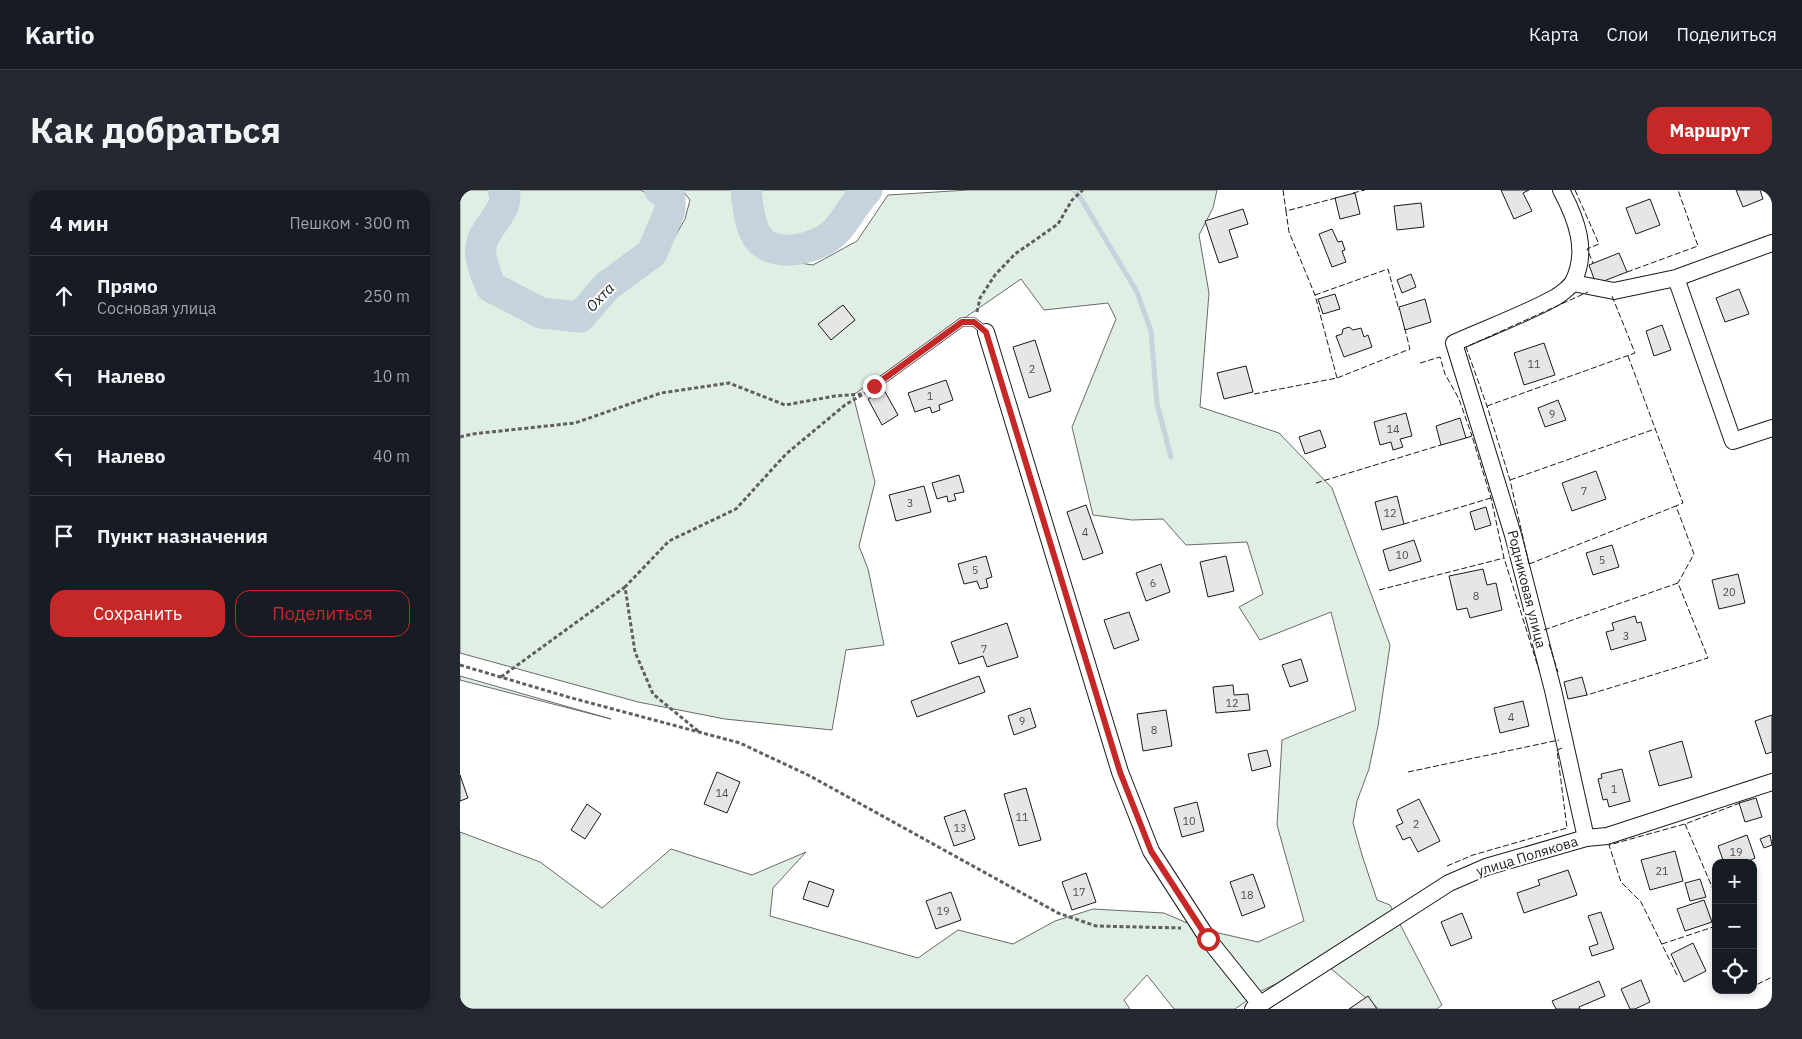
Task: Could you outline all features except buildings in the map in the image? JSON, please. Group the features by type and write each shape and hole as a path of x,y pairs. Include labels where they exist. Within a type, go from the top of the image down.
{"street":[{"path":"1561,190 1571,208 1580,234 1580,258 1573,283 1614,291 1676,278 1772,243"},
{"path":"1676,278 1733,441 1772,428"},
{"name":"Родниковая улица","path":"1573,283 1558,296 1454,343 1513,534 1553,690 1586,838"},
{"path":"980,327 1120,772 1151,851 1201,929 1256,1006"},
{"name":"улица Полякова","path":"1256,1006 1449,883 1486,867 1586,838 1606,836 1772,782"}],"lane":[{"path":"874,386 962,322 980,327"}],"path":[{"path":"980,327 980,298 994,275 1015,254 1058,224 1072,200 1082,190"},
{"path":"460,437 472,434 575,423 662,393 729,382 785,405 835,396 863,394"},
{"path":"501,677 625,587 670,541 736,509 786,454 845,405 874,386"},
{"path":"625,587 635,652 653,694 700,732"},
{"path":"460,665 740,743 810,776 1058,913 1096,926 1201,929"}],"green space":[{"path":"460,190 496,190 491,209 469,253 483,291 542,321 585,326 613,296 662,259 685,219 690,200 682,190 736,190 740,231 766,258 813,265 857,241 888,195 968,190 1217,190 1213,208 1199,235 1209,293 1200,407 1279,433 1332,488 1390,645 1378,726 1369,769 1357,801 1353,823 1377,900 1390,905 1442,1005 1437,1009 1379,1009 1323,962 1261,991 1235,1009 1174,1009 1147,975 1124,1000 1130,1009 460,1009 460,832 540,862 602,908 671,849 752,875 806,852 773,888 770,916 918,958 958,930 1013,944 1055,921 1093,909 1164,913 1201,929 1258,942 1304,921 1277,825 1282,740 1356,710 1331,612 1260,640 1239,607 1263,594 1247,542 1186,545 1163,519 1132,520 1093,515 1072,427 1116,319 1108,303 1044,310 1021,279 853,395 875,482 859,546 868,569 884,645 846,650 832,730 725,719 638,702 460,653"},
{"path":"516,190 641,190 656,199 658,211 653,231 634,254 601,278 590,296 576,305 555,306 537,304 498,280 492,269 491,252 494,241 516,212 518,199"},
{"path":"754,190 853,190 828,224 808,237 771,238 761,229"},
{"path":"460,676 611,719 460,680"}],"waterway":[{"name":"Охта","path":"503,190 504,203 484,236 481,247 483,265 491,287 541,313 580,317 607,286 652,253 670,210 670,198 660,190"},
{"name":"Охта","path":"746,190 751,222 759,239 776,249 787,250 809,247 829,237 836,231 867,190"},
{"path":"1074,190 1082,200 1137,292 1151,331 1157,404 1171,457"}],"fence":[{"path":"1283,190 1286,211"},
{"path":"1353,193 1365,190"},
{"path":"1575,190 1599,244 1587,249 1593,263"},
{"path":"1627,272 1698,246 1678,190"},
{"path":"1336,198 1286,211 1289,232 1315,295 1337,378"},
{"path":"1315,295 1388,269 1399,310"},
{"path":"1529,564 1510,480 1466,347 1588,292"},
{"path":"1487,406 1635,353 1612,296"},
{"path":"1254,394 1337,378 1410,349 1404,326"},
{"path":"1628,356 1683,503 1676,506"},
{"path":"1420,363 1440,357 1445,374 1459,399 1472,436"},
{"path":"1510,480 1655,429"},
{"path":"1466,438 1472,436 1491,498 1504,558 1539,670"},
{"path":"1316,483 1441,445"},
{"path":"1404,524 1491,498"},
{"path":"1529,564 1676,506 1694,554 1678,583"},
{"path":"1379,590 1504,558"},
{"path":"1544,630 1678,583 1708,658 1587,695"},
{"path":"1549,644 1558,672"},
{"path":"1408,772 1559,740"},
{"path":"1447,866 1473,855 1567,828 1557,750 1562,748"},
{"path":"1677,975 1641,902 1621,882 1609,845 1685,824 1740,803"},
{"path":"1685,824 1712,887"},
{"path":"1662,944 1712,927"},
{"path":"1757,984 1772,977"}],"route":[{"path":"874,386 962,322 974,322 986,332 1120,772 1151,851 1208,939"}]}
